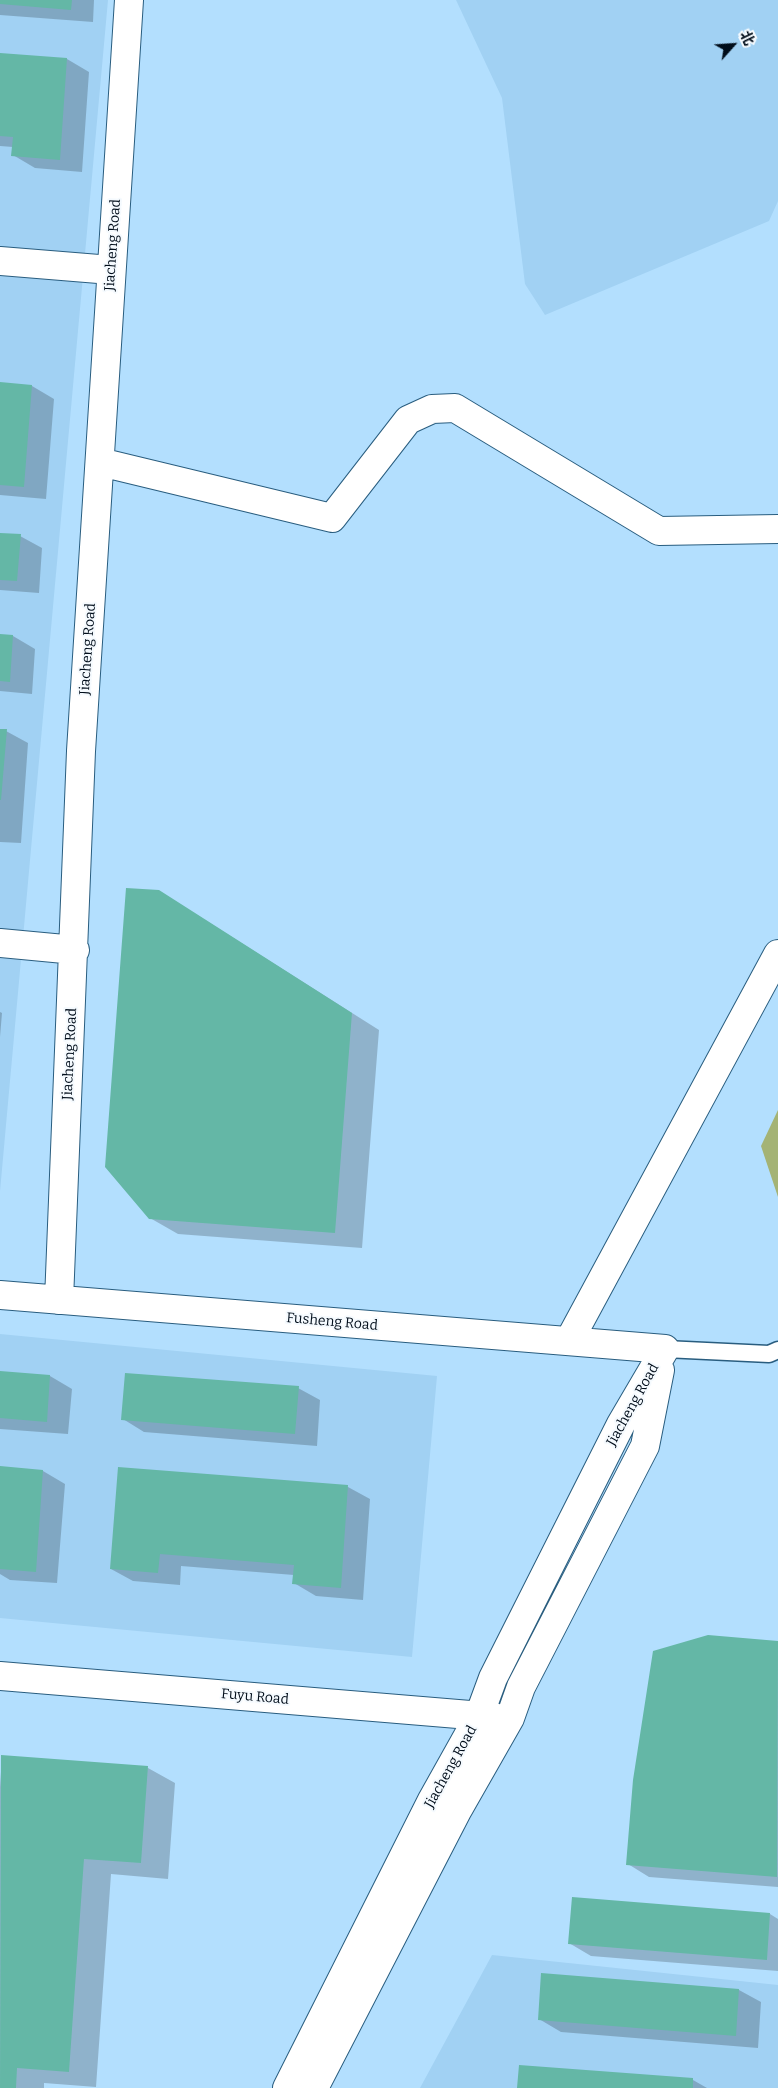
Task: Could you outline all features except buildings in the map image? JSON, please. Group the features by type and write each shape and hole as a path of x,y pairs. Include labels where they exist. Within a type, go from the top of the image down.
{"street":[{"name":"Jiacheng Road","path":"59,1300 81,751 128,0"},
{"path":"0,261 111,270"},
{"path":"100,462 332,518 408,420 432,409 455,408 659,531 778,529"},
{"path":"0,943 74,950"},
{"path":"569,1341 778,954"},
{"name":"Fusheng Road","path":"0,1295 664,1349"},
{"name":"Jiacheng Road","path":"287,2088 432,1800 479,1716 494,1678 617,1432 664,1349"},
{"name":"Jiacheng Road","path":"314,2088 457,1811 510,1718 521,1687 645,1446 664,1349"},
{"name":"Fuyu Road","path":"0,1676 510,1718"}],"lane":[{"path":"664,1349 769,1354 778,1350"}],"shaded area":[{"path":"0,0 108,0 0,1191"},
{"path":"456,0 778,0 778,201 769,221 545,315 525,284 502,98"},
{"path":"0,1334 437,1376 412,1657 0,1618"},
{"path":"492,1955 778,1985 778,2088 420,2088"}],"green space":[{"path":"778,1110 778,1197 761,1146"}]}
